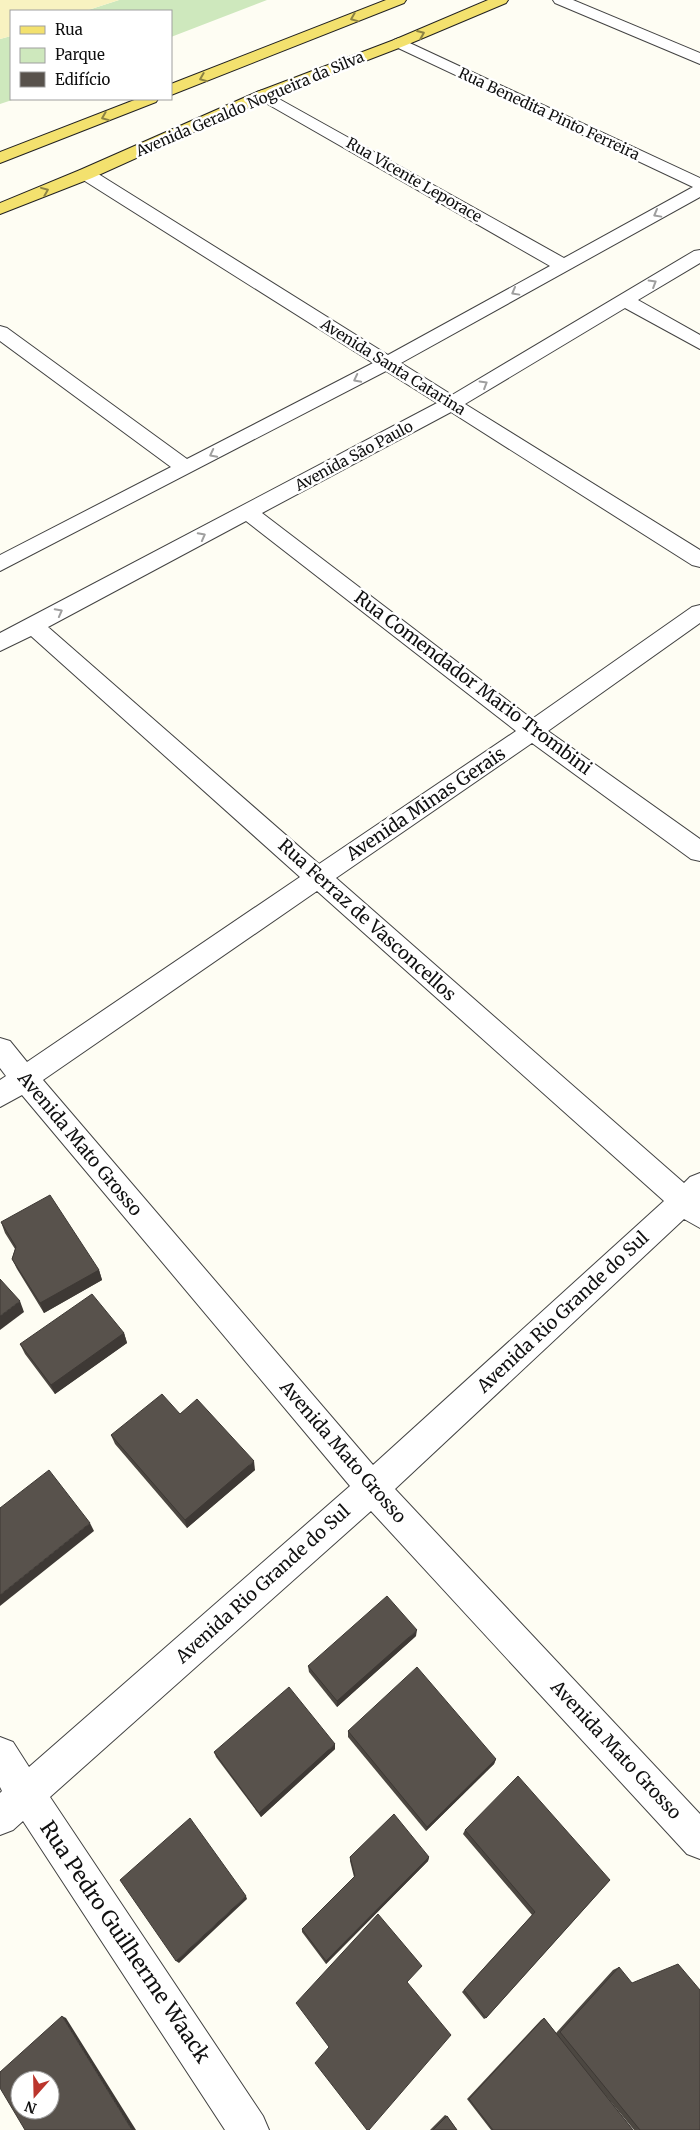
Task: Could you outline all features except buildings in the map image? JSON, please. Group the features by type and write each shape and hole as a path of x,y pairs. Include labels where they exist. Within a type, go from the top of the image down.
{"main road":[{"path":"172,90 399,0"},
{"name":"Avenida Geraldo Nogueira da Silva","path":"0,209 86,174 264,95 399,43 501,0"},
{"path":"0,158 147,100"}],"street":[{"path":"560,0 700,60"},
{"name":"Rua Benedita Pinto Ferreira","path":"399,43 700,184"},
{"name":"Rua Vicente Leporace","path":"264,95 564,266"},
{"name":"Avenida Santa Catarina","path":"86,174 700,560"},
{"path":"0,564 386,364 700,190"},
{"name":"Avenida São Paulo","path":"0,643 451,404 700,255"},
{"path":"625,300 700,343"},
{"path":"0,332 186,468"},
{"name":"Rua Comendador Mario Trombini","path":"248,512 532,731 700,852"},
{"name":"Avenida Minas Gerais","path":"12,1087 532,731 700,612"},
{"name":"Rua Ferraz de Vasconcellos","path":"33,626 319,877 694,1201"},
{"name":"Avenida Mato Grosso","path":"0,1049 12,1087 372,1488 700,1841"},
{"name":"Avenida Rio Grande do Sul","path":"13,1805 694,1201"},
{"name":"Rua Pedro Guilherme Waack","path":"0,1755 13,1805 249,2130"}],"green space":[{"path":"119,0 267,0 172,37 172,10 88,10"},
{"path":"10,36 10,100 12,100 0,104 0,39"}],"sand":[{"path":"0,0 119,0 88,10 10,10 10,36 0,39"}]}
